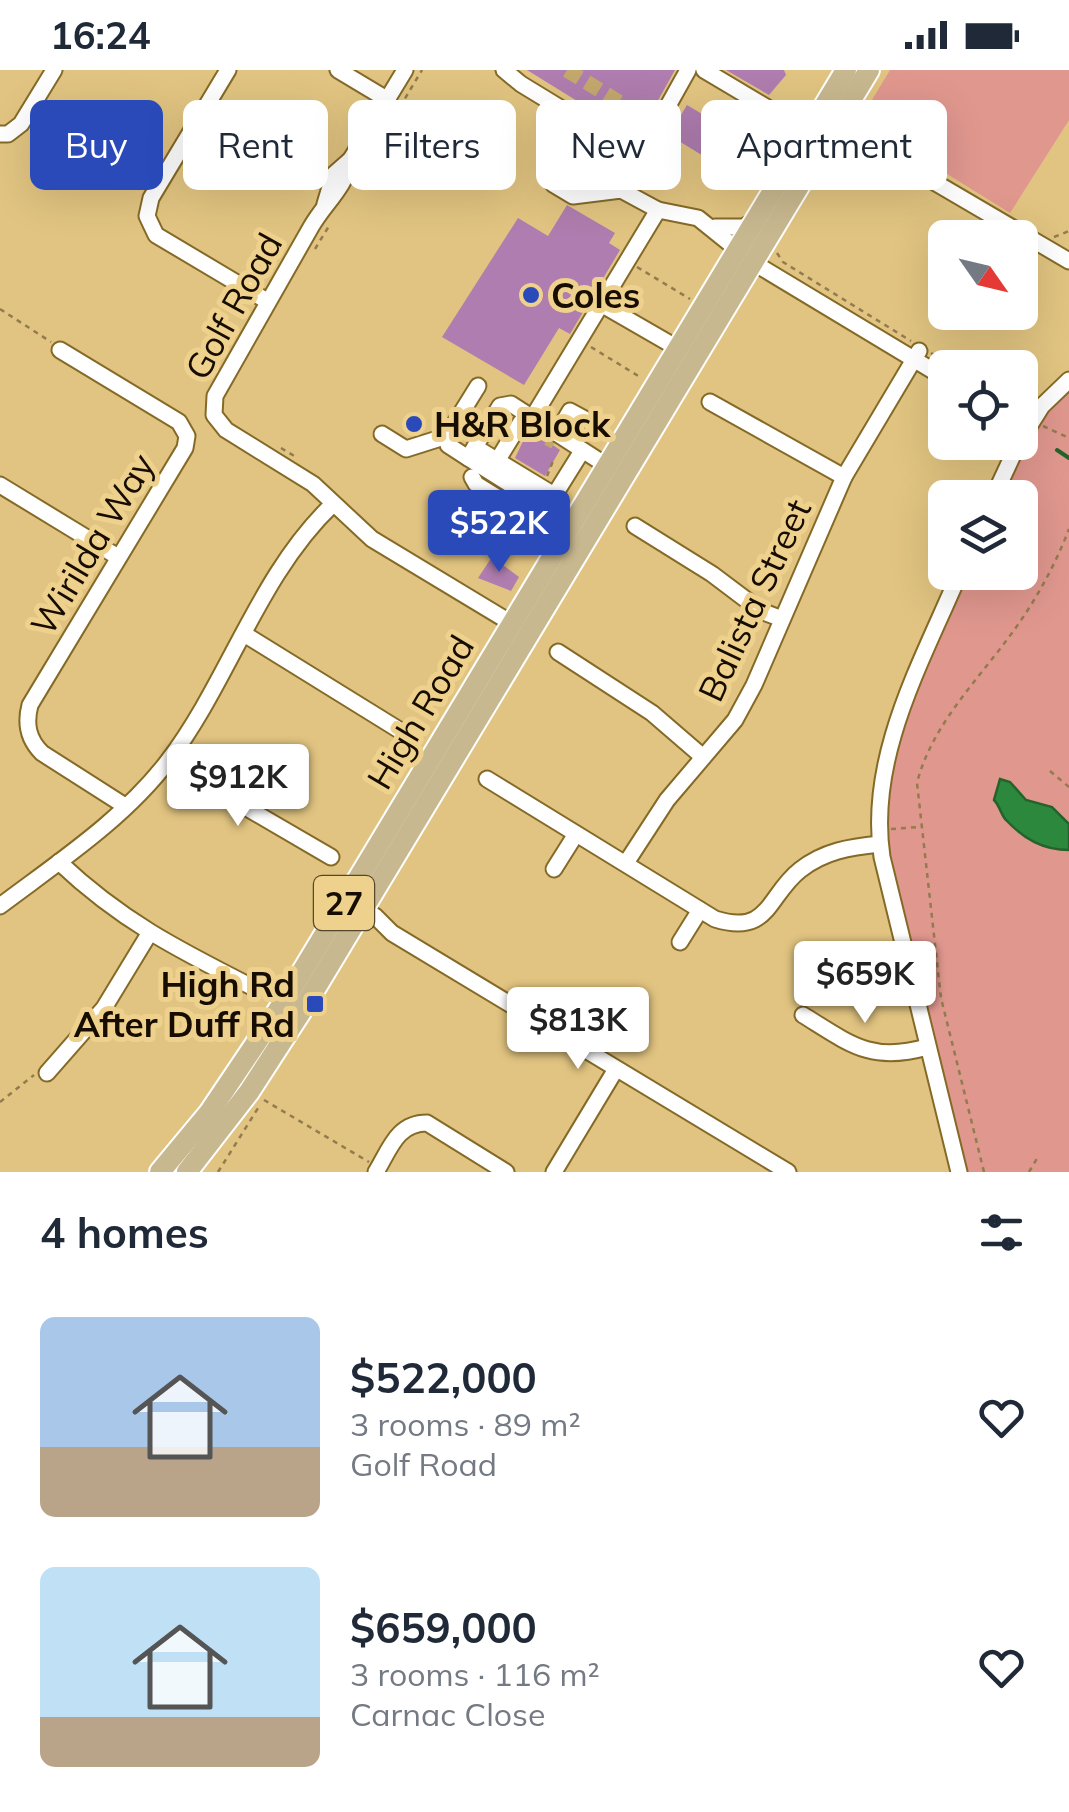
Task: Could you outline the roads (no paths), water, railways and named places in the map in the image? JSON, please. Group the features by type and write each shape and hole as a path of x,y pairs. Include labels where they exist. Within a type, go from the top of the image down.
{"main road":[{"name":"High Road","path":"828,100 846,70"},
{"name":"High Road","path":"851,100 868,70"},
{"name":"High Road","path":"187,1172 249,1092 360,912 520,628 572,526 679,350 754,253 754,221 773,190"},
{"name":"High Road","path":"160,1172 255,1048 361,874 520,628 612,499 754,253 796,190"}],"street":[{"path":"0,134 8,134 21,124 54,70"},
{"path":"228,70 151,198 148,216 156,234 266,302"},
{"path":"338,70 388,100"},
{"name":"Golf Road","path":"388,100 406,70"},
{"path":"504,70 546,100"},
{"path":"669,100 691,70 739,100"},
{"path":"704,70 754,100"},
{"path":"680,86 696,95"},
{"name":"Golf Road","path":"348,180 325,204 266,302 215,396 214,415 226,430 313,484 372,539 520,628"},
{"path":"947,188 1068,257"},
{"path":"564,190 574,196 621,190 658,210 686,217 928,356"},
{"path":"527,539 546,508 553,437 601,304 658,210"},
{"path":"712,231 754,221"},
{"path":"601,304 679,350"},
{"name":"Wirilda Way","path":"60,350 179,422 187,436 186,448 30,705 26,719 34,744 42,753 125,806"},
{"path":"919,351 928,360"},
{"name":"Balista Street","path":"626,863 667,800 735,720 844,478 919,351"},
{"path":"1038,408 1069,380"},
{"path":"382,434 406,449 446,436 478,386"},
{"path":"710,402 844,478"},
{"path":"483,498 469,487 500,406 510,404 553,437 611,462 628,454 660,418"},
{"path":"480,461 553,437 570,411 594,424"},
{"path":"446,436 448,445 480,461 572,526"},
{"path":"480,461 476,484 546,508"},
{"path":"611,462 612,499"},
{"path":"0,485 118,558"},
{"path":"0,906 125,806 168,762 302,539 333,504"},
{"path":"635,526 712,574 761,611 782,618"},
{"path":"953,590 889,746 880,793 880,837 958,1172"},
{"path":"244,634 404,732"},
{"path":"558,652 652,712 704,757"},
{"path":"168,762 331,857"},
{"path":"487,779 700,910 733,925 761,917 796,872 818,858 880,837"},
{"path":"554,869 576,834"},
{"path":"59,862 99,900 149,934 252,988"},
{"path":"361,874 360,912 368,926 392,933 788,1172"},
{"path":"680,942 700,910"},
{"path":"324,936 338,922 360,912"},
{"path":"47,1073 104,1008 149,934"},
{"path":"804,1015 858,1049 881,1055 928,1047"},
{"path":"554,1172 616,1069"},
{"path":"378,1169 401,1129 413,1123 427,1123 506,1172"}],"waterway":[{"path":"1057,450 1069,458"}],"tunnel":[{"path":"567,70 616,100"},
{"path":"548,438 555,442"}],"place":[{"name":"Coles","path":"531,295"},
{"name":"H&R Block","path":"414,424"},
{"name":"High Rd After Duff Rd","path":"315,1004"}]}
